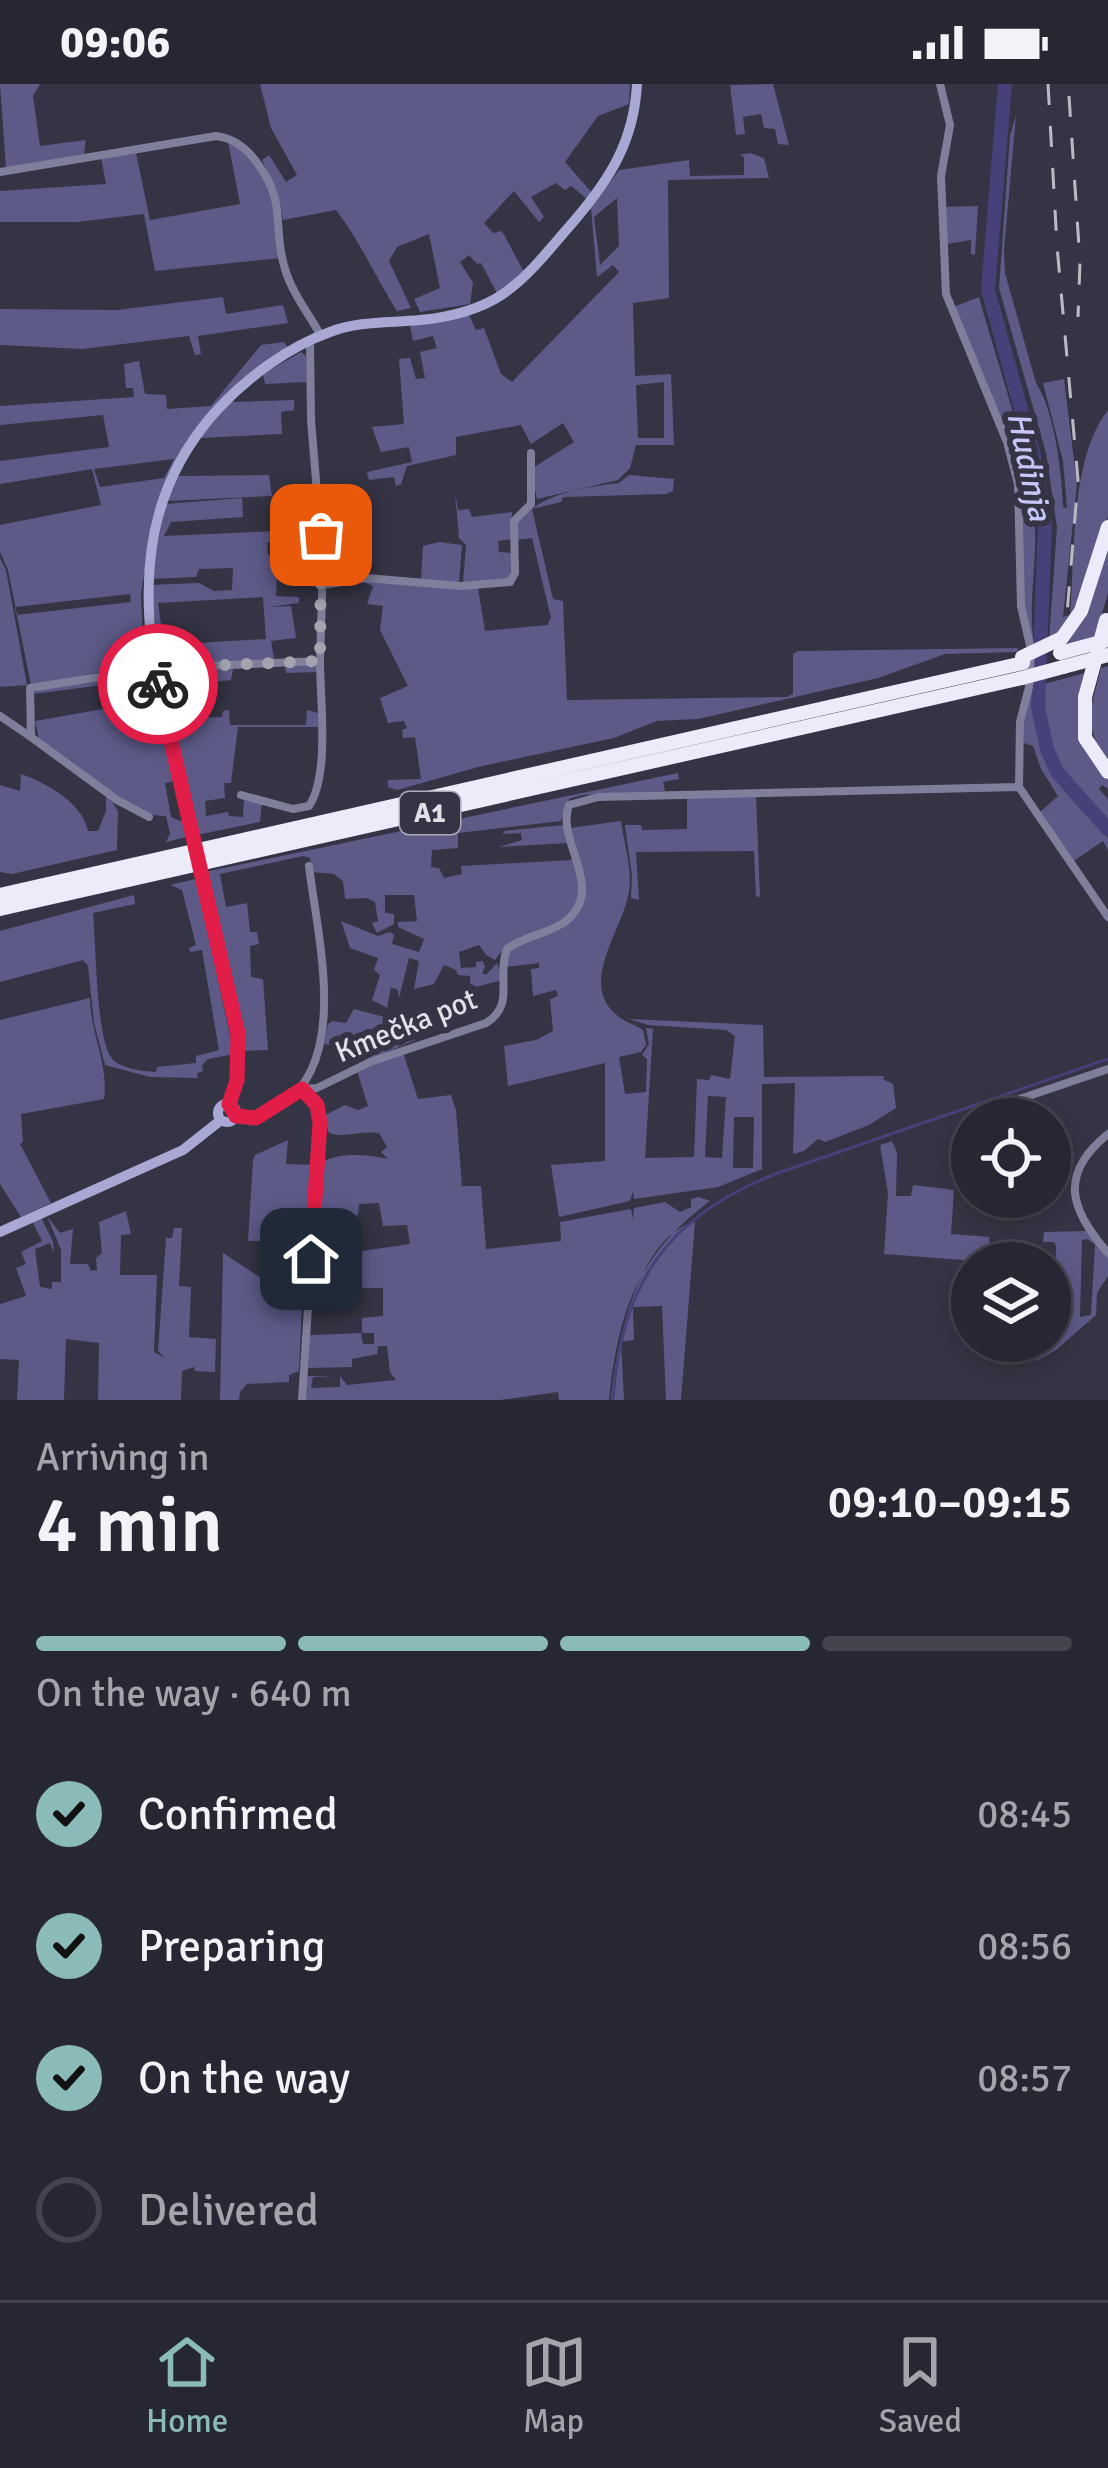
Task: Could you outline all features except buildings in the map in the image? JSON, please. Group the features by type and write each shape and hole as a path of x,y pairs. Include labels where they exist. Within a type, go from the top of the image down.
{"highway":[{"path":"1062,653 1108,527"},
{"path":"1107,616 1085,697 1085,738 1108,772"},
{"name":"A1","path":"0,909 1022,666 1108,640"},
{"name":"A1","path":"1062,653 1108,655"},
{"name":"A1","path":"0,895 1022,666"}],"street":[{"path":"232,1110 238,1034 155,668 146,608 147,570 160,509 198,433 238,389 265,368 315,339 349,327 468,311 513,290 610,177 630,131 637,84"},
{"path":"940,84 950,125 941,176 946,294 1014,463 1020,506 1021,606 1030,650 1029,687 1020,722 1019,787 1108,916"},
{"path":"0,172 216,136 249,152 272,185 285,270 315,339 311,419 323,585 321,747 315,798 309,806 292,809 241,795"},
{"path":"323,585 366,578 461,586 510,582 514,521 531,504 531,453"},
{"path":"31,737 30,688 155,668 320,661"},
{"path":"0,716 116,800 149,817"},
{"name":"Kmečka pot","path":"302,1089 317,1088 370,1062 493,1019 504,1003 502,966 507,950 564,923 581,898 582,880 566,820 569,805 598,797 1019,787"},
{"path":"0,1232 183,1150 220,1120 218,1109 256,1118 302,1089 321,1046 324,1022 309,866"},
{"path":"1023,1098 1108,1069"},
{"path":"302,1089 317,1105 320,1123 302,1400"},
{"path":"1108,1134 1088,1150 1079,1166 1074,1193 1080,1216 1108,1253"}],"shaded area":[{"path":"0,84 40,84 33,96 40,146 86,140 84,154 6,168"},
{"path":"260,84 630,84 629,104 598,116 565,162 593,194 587,199 571,186 565,190 556,183 531,197 544,217 539,222 514,191 484,223 493,233 502,231 524,272 498,295 481,263 469,255 460,262 473,283 470,304 420,312 414,299 440,288 429,234 397,247 389,261 411,308 397,311 336,210 283,220 262,160 269,155 286,182 297,175 271,128"},
{"path":"773,84 789,145 778,144 775,129 764,128 761,114 743,117 745,134 736,135 730,85"},
{"path":"1016,115 1005,273 1052,425 1063,507 1067,508 1063,461 1043,383 1064,379 1077,484 1063,617 1070,615 1081,480 1096,430 1108,410 1108,516 1078,610 1071,623 1049,640 1057,527 1046,453 999,288 1010,136"},
{"path":"228,141 263,178 273,207 280,258 155,271 144,214 77,222 0,222 0,191 106,184 101,157 136,153 150,220 240,204"},
{"path":"740,155 764,158 769,178 668,180 669,298 633,303 635,376 671,374 674,445 636,445 630,468 618,480 537,499 531,469 574,442 563,423 531,444 521,425 456,437 456,455 407,466 401,484 396,486 394,477 369,480 367,472 412,462 409,447 381,452 372,427 404,424 399,359 410,358 416,379 425,378 420,352 437,348 433,336 413,341 410,326 469,315 476,330 484,328 501,374 512,382 619,272 613,265 597,277 591,208 619,170 689,160 690,176 744,175","holes":["617,198 619,246 600,265 594,217","664,382 664,438 638,438 636,385"]},
{"path":"978,206 975,255 971,254 971,240 947,244 943,207"},
{"path":"223,297 226,314 283,305 288,323 198,336 201,354 195,355 189,336 82,349 0,345 0,309 117,310"},
{"path":"979,297 1030,488 1035,532 1032,648 1022,604 1017,467 953,307"},
{"path":"284,342 288,348 213,410 155,513 141,593 144,664 31,685 17,615 131,602 130,594 15,607 0,552 0,525 101,505 92,469 0,484 0,461 109,447 103,415 0,425 0,406 134,397 133,388 126,388 124,364 139,361 145,394 166,395 167,409 211,406 261,345","holes":["174,459 164,478 100,487 94,469"]},
{"path":"301,352 306,356 307,382 265,384 263,374"},
{"path":"294,400 294,410 281,412 282,434 200,438 230,402"},
{"path":"269,475 272,496 167,501 177,476"},
{"path":"629,475 674,479 673,491 563,497 561,502 532,509 553,599 563,601 567,700 787,697 793,694 793,654 798,651 1018,648 1017,652 945,654 878,678 698,719 657,721 614,738 397,790 388,787 388,780 421,779 415,737 403,738 404,721 388,723 380,698 408,686 380,630 383,606 367,604 373,586 361,581 478,588 485,631 547,625 551,618 532,538 515,540 516,522 538,504 551,498 619,483"},
{"path":"455,492 458,510 469,509 472,517 512,512 511,539 498,541 499,552 512,553 510,580 463,582 466,545 459,538"},
{"path":"242,498 243,517 171,522 164,536 276,531 276,540 267,543 268,555 278,555 276,596 299,597 299,603 268,607 291,606 296,638 271,641 274,659 161,665 150,585 199,583 214,591 232,590 233,568 199,569 196,577 150,579 166,504","holes":["263,597 266,639 164,645 158,603"]},
{"path":"1108,541 1108,593 1095,638 1068,644"},
{"path":"462,545 459,583 421,580 423,546"},
{"path":"0,558 6,570 27,685 0,687"},
{"path":"310,662 318,672 286,673 285,666 233,669 231,680 214,682 203,697 186,701 188,718 222,717 229,710 230,725 306,725 307,710 318,713 318,727 238,727 231,783 224,783 225,798 205,801 206,816 228,812 243,817 244,797 262,802 260,822 197,835 163,689 164,673"},
{"path":"1108,666 1108,764 1094,738 1091,717 1101,668"},
{"path":"146,673 154,686 174,781 165,783 171,817 183,822 186,837 166,842 170,834 166,816 135,808 100,786 39,739 35,721 143,702 141,680 33,694 38,689"},
{"path":"1085,673 1085,742 1108,777 1108,789 1102,785 1099,789 1108,799 1108,821 1079,792 1058,760 1043,706 1044,684"},
{"path":"1031,688 1035,688 1038,735 1052,772 1108,838 1108,850 1103,841 1072,862 1040,812 1058,796 1033,746 1024,743 1023,721"},
{"path":"678,773 679,779 663,782 665,791 582,795 569,799 561,821 458,833 458,848 432,850 431,867 439,868 444,878 462,874 461,866 572,860 568,843 499,847 522,840 521,833 504,831 563,825 577,863 576,903 558,923 514,943 495,960 479,945 459,952 461,968 483,961 486,975 497,963 502,980 476,987 470,976 458,975 444,965 434,984 414,989 419,961 409,958 399,998 398,990 391,987 387,1008 372,1000 380,975 374,970 378,958 350,948 341,921 378,936 390,932 392,944 419,952 424,939 398,927 398,922 417,921 414,895 385,895 385,913 394,914 394,924 377,933 372,923 378,921 375,902 345,899 343,881 334,874 312,872 310,858 220,874 226,907 247,903 250,932 257,932 259,944 250,946 251,977 263,979 268,1050 244,1051 205,872"},
{"path":"21,774 65,798 80,813 88,831 98,831 106,811 106,792 118,811 117,850 12,874 0,872 0,785 20,791"},
{"path":"756,795 760,897 756,896 754,851 636,852 639,900 631,898 625,825 641,825 642,830 687,829 687,796"},
{"path":"621,821 630,887 605,958 602,990 619,1017 643,1030 646,1045 641,1052 619,1057 625,1094 646,1092 647,1059 642,1055 649,1044 646,1028 653,1029 645,1158 694,1157 697,1079 709,1080 711,1075 730,1079 735,1036 726,1030 648,1025 629,1019 763,1025 764,1077 884,1076 893,1084 896,1108 869,1125 825,1142 818,1139 793,1154 795,1083 762,1084 762,1169 718,1187 634,1199 633,1191 630,1201 559,1217 551,1165 605,1161 605,1063 508,1086 504,1046 536,1040 553,1031 550,999 558,996 556,990 533,996 531,969 539,968 539,963 506,967 510,950 554,929 580,907 576,846 570,828","holes":["708,1096 726,1097 722,1158 705,1157","734,1117 754,1117 753,1168 733,1168"]},
{"path":"196,879 234,1054 208,1059 198,1078 150,1077 105,1065 94,1023 88,966 83,960 0,982 0,931 134,895 135,904 93,913 106,1046 115,1061 138,1070 156,1072 157,1067 196,1063 196,1056 219,1050 202,950 190,952 196,945 182,890 170,885"},
{"path":"90,998 104,1099 21,1114 20,1144 51,1203 21,1217 0,1184 0,1020"},
{"path":"354,1009 395,1016 395,1024 412,1025 415,1040 369,1060 369,1045 324,1044 328,1024 346,1023"},
{"path":"403,1052 418,1099 451,1095 462,1186 481,1186 486,1249 561,1241 560,1222 631,1209 633,1219 634,1208 665,1202 680,1212 691,1207 691,1199 710,1201 665,1243 636,1288 618,1340 609,1400 559,1400 558,1392 500,1400 306,1400 307,1376 335,1376 313,1377 311,1388 340,1387 340,1376 347,1385 396,1380 390,1372 387,1346 378,1346 377,1354 352,1359 352,1367 308,1368 310,1335 361,1333 363,1344 374,1344 374,1333 362,1333 362,1318 383,1316 383,1288 314,1289 314,1269 343,1268 345,1259 361,1258 362,1251 410,1244 407,1225 383,1226 379,1203 359,1204 358,1215 333,1218 334,1235 322,1233 317,1222 321,1163 353,1155 388,1159 381,1152 387,1147 379,1133 329,1133 323,1116 345,1105 358,1110 368,1106 357,1071"},
{"path":"288,1140 286,1164 314,1165 309,1240 248,1241 253,1160"},
{"path":"892,1141 897,1153 896,1196 911,1196 913,1185 951,1190 951,1234 989,1237 989,1242 951,1242 951,1259 884,1254 888,1193 880,1145"},
{"path":"126,1211 131,1234 121,1235 120,1275 157,1275 154,1352 165,1358 158,1351 166,1238 172,1238 174,1228 182,1228 179,1286 191,1287 189,1337 216,1339 215,1372 195,1371 194,1367 182,1371 181,1400 98,1400 99,1343 66,1339 64,1400 17,1400 19,1360 0,1359 0,1304 26,1296 16,1268 26,1264 21,1252 42,1241 32,1221 41,1217 53,1242 54,1253 50,1243 35,1249 40,1287 52,1289 52,1282 61,1282 61,1250 47,1216 60,1233 73,1229 70,1264 88,1264 91,1271 97,1270 96,1258 102,1253 99,1222"},
{"path":"695,1222 681,1400 666,1400 662,1306 633,1307 634,1340 621,1342 624,1400 611,1400 618,1353 624,1326 644,1272 675,1232"},
{"path":"1086,1231 1108,1256 1108,1276 1097,1293 1096,1315 1071,1337 1071,1242 1043,1242 1044,1232","holes":["1087,1239 1095,1244 1091,1315 1080,1317 1082,1240"]},
{"path":"223,1253 302,1305 299,1371 289,1375 289,1382 247,1384 239,1400 220,1400"}],"waterway":[{"name":"Hudinja","path":"1005,84 988,290 1034,456 1045,523 1038,707 1057,772 1108,829"},
{"path":"613,1400 618,1358 640,1288 657,1258 707,1210 778,1173 1108,1059"}],"railway":[{"path":"1048,84 1078,480 1067,614"},
{"path":"1069,96 1080,262 1078,317"}],"way so far":[{"path":"158,684 155,668 320,661 321,535"}],"route":[{"path":"158,684 238,1034 237,1080 229,1104 236,1116 256,1118 302,1089 317,1105 320,1123 311,1259"}]}
